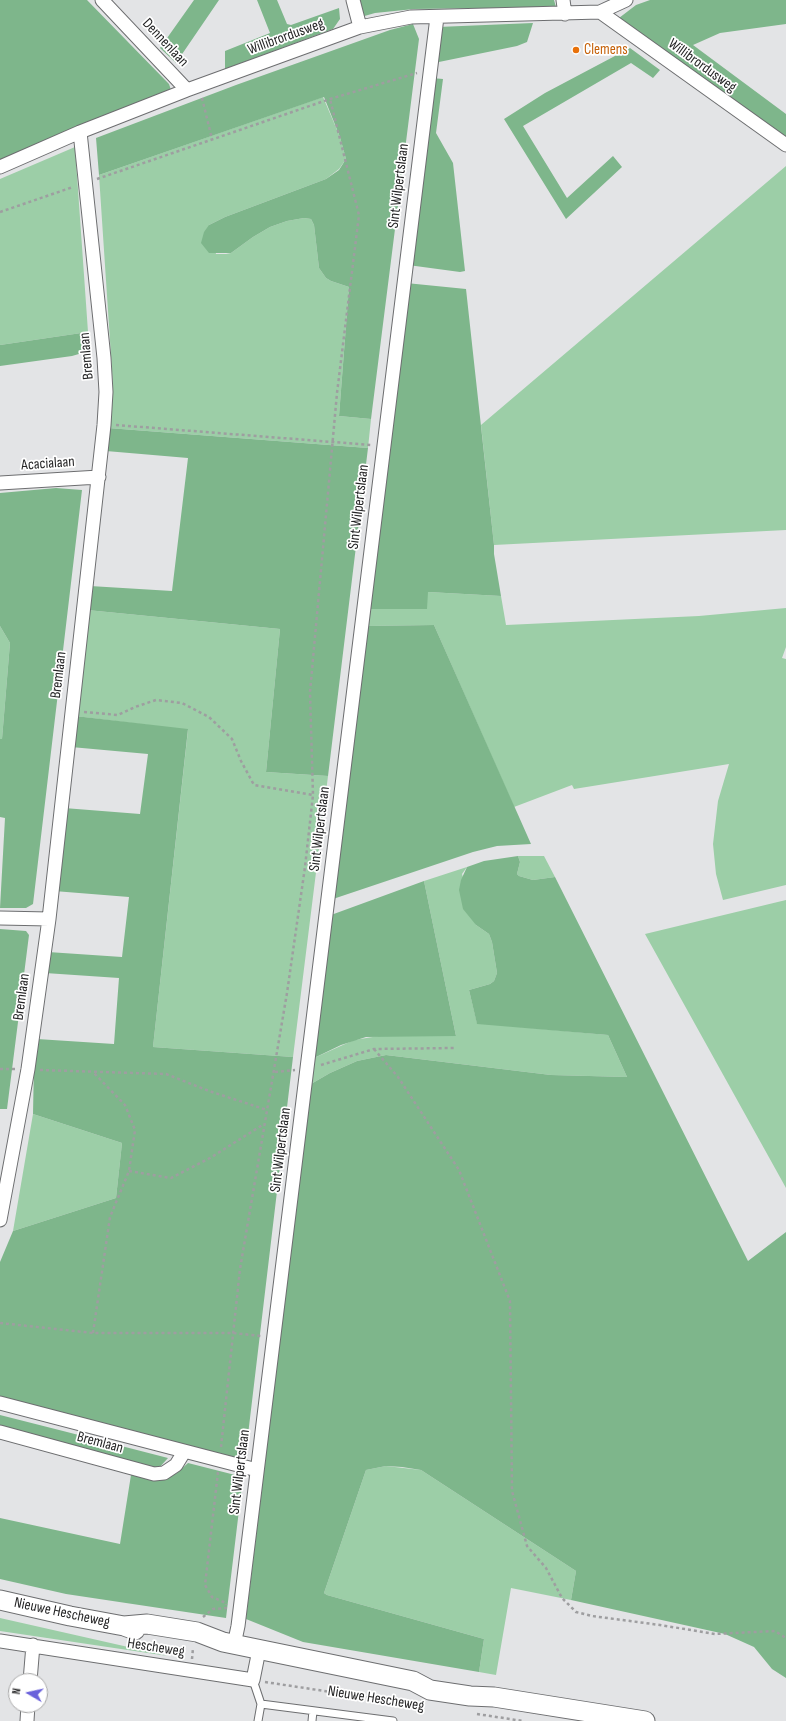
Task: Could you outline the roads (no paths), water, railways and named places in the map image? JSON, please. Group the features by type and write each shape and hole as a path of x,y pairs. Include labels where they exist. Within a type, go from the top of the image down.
{"main road":[{"name":"Nieuwe Hescheweg","path":"0,1600 70,1616 124,1626 144,1633 194,1642 229,1644 413,1681 432,1676 471,1685 494,1697 645,1721"}],"street":[{"name":"Dennenlaan","path":"102,0 193,88"},
{"path":"353,0 360,27"},
{"path":"563,0 565,14"},
{"name":"Willibrordusweg","path":"0,167 80,132 193,88 360,27 411,17 600,12 626,0"},
{"name":"Willibrordusweg","path":"600,12 786,146"},
{"name":"Sint Wilpertslaan","path":"229,1644 238,1626 429,69 437,17"},
{"name":"Bremlaan","path":"0,1220 28,1069 49,919 71,710 104,425 106,392 104,358 80,132"},
{"name":"Acacialaan","path":"0,483 98,477"},
{"path":"0,918 49,919"},
{"name":"Bremlaan","path":"0,1403 257,1470"},
{"name":"Bremlaan","path":"0,1432 154,1474 164,1473 176,1465 184,1452"},
{"name":"Hescheweg","path":"0,1641 253,1680"},
{"path":"30,1673 32,1645"},
{"path":"253,1680 259,1650"}],"lane":[{"path":"253,1680 261,1704 258,1721"},
{"path":"261,1704 393,1721"},
{"path":"312,1721 313,1711"}],"place":[{"name":"Clemens","path":"576,50"}]}
